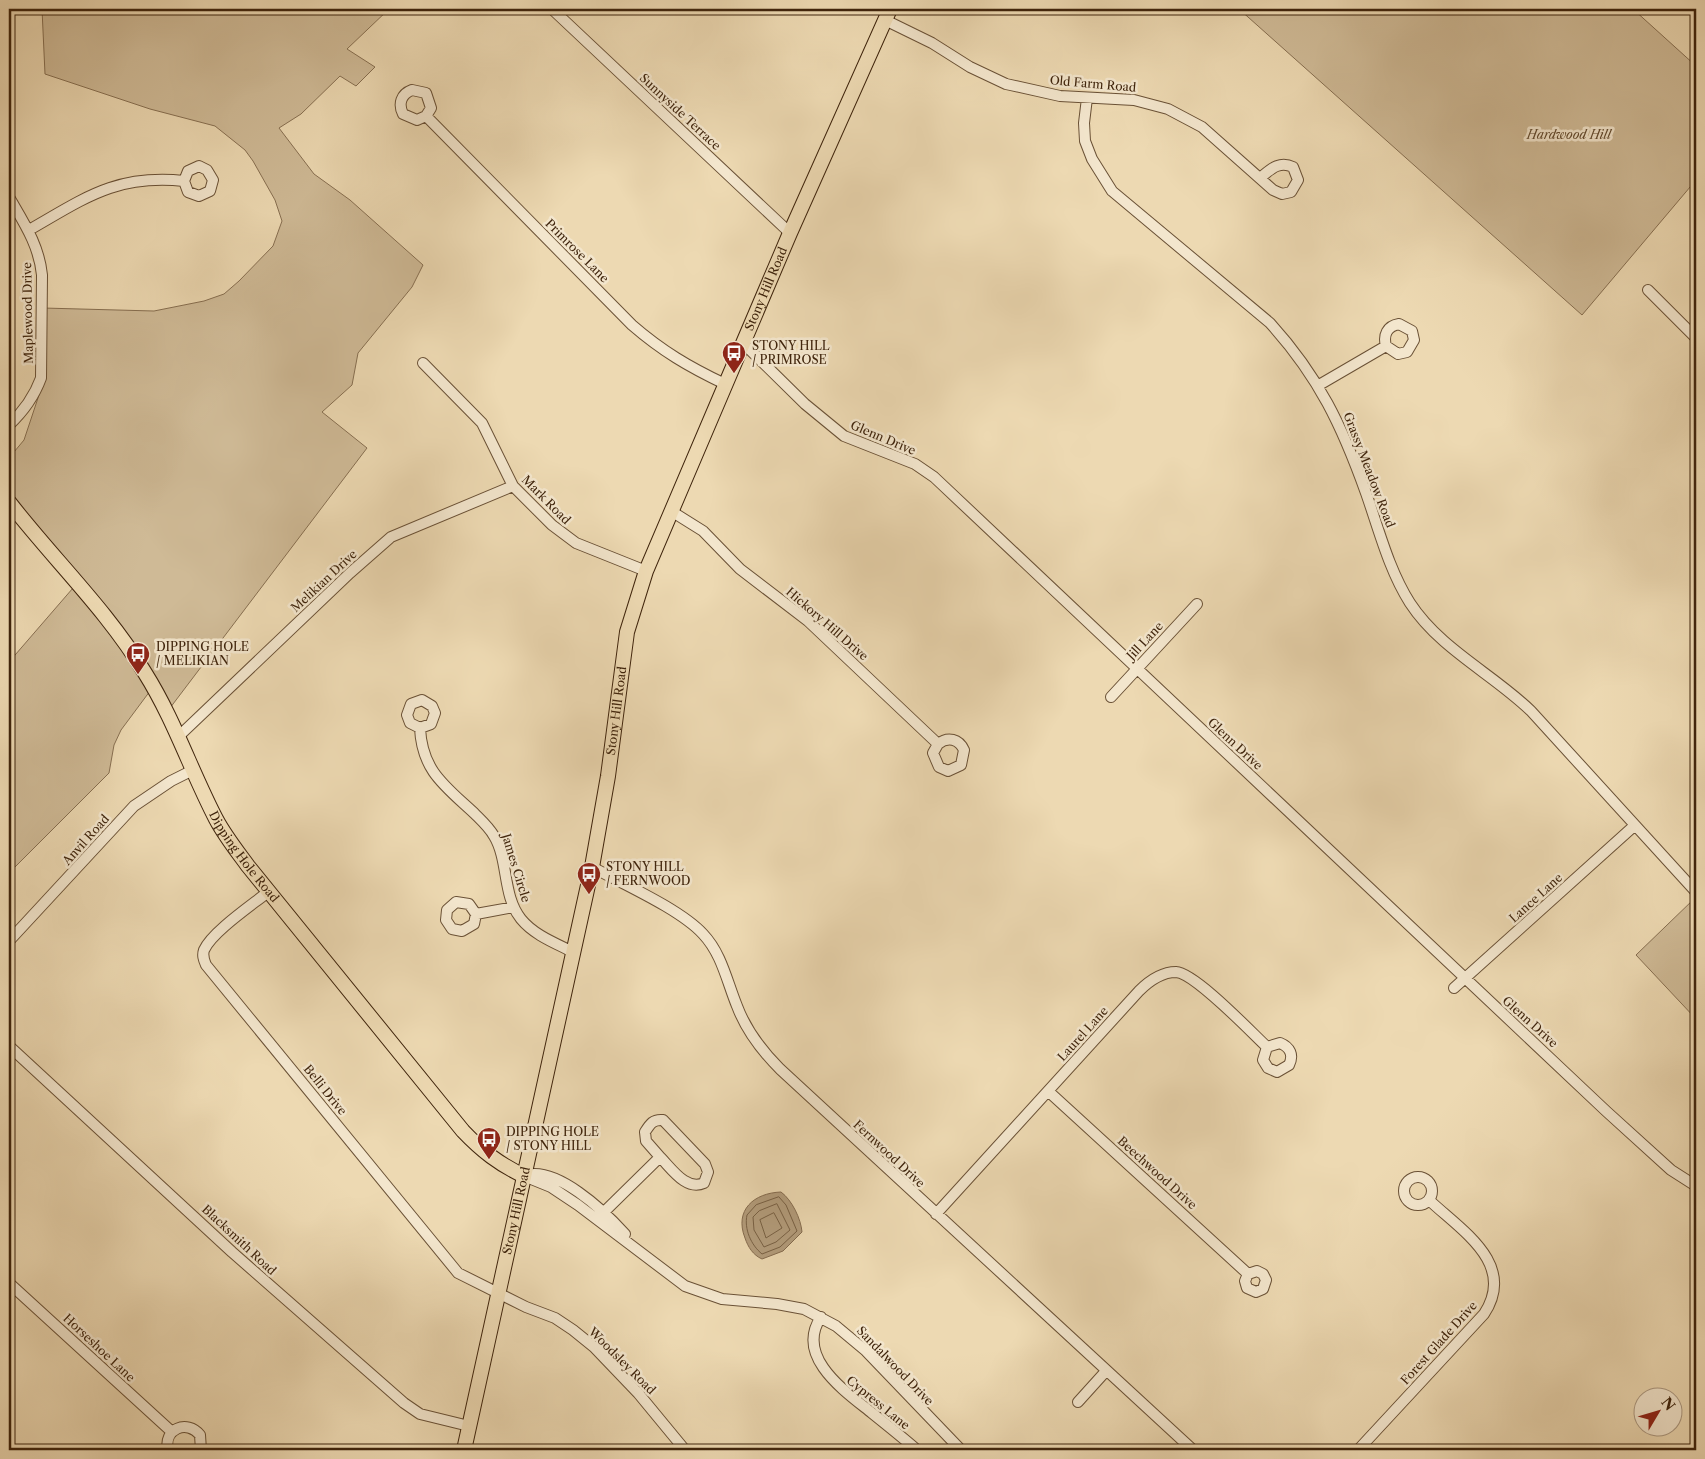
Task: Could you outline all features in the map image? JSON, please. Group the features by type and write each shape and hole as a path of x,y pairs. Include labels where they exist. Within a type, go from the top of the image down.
{"main road":[{"name":"Stony Hill Road","path":"464,1450 500,1295 572,952 592,867 608,776 620,672 627,632 646,570 790,232 888,14"},
{"name":"Dipping Hole Road","path":"9,502 118,632 156,691 179,736 217,820 268,892 463,1131 487,1156 501,1166 524,1176"}],"street":[{"name":"Sunnyside Terrace","path":"552,9 790,232"},
{"name":"Old Farm Road","path":"888,14 970,67 1006,84 1060,96 1145,102 1180,114 1202,127 1260,178"},
{"name":"Grassy Meadow Road","path":"1087,98 1084,123 1085,141 1092,159 1112,191 1270,323 1292,348 1319,385 1347,442 1397,579 1415,610 1430,629 1515,696 1572,755 1634,826 1696,892"},
{"name":"Primrose Lane","path":"426,116 646,337 680,362 725,384"},
{"path":"29,230 88,196 107,188 150,179 184,181"},
{"name":"Maplewood Drive","path":"9,197 38,249 42,275 41,378 36,393 27,407 9,425"},
{"path":"1648,290 1696,338"},
{"name":"Glenn Drive","path":"743,343 805,404 844,436 901,458 934,477 1670,1170 1696,1186"},
{"path":"1319,385 1386,346"},
{"name":"Mark Road","path":"423,363 482,423 513,486 564,536 576,543 646,570"},
{"name":"Melikian Drive","path":"179,736 350,573 392,537 513,486"},
{"name":"Hickory Hill Drive","path":"671,511 703,531 740,570 797,611 938,744"},
{"name":"Jill Lane","path":"1111,697 1197,604"},
{"name":"James Circle","path":"420,728 424,754 434,774 494,835 500,850 514,907 521,919 534,931 572,952"},
{"name":"Anvil Road","path":"9,941 134,806 171,781 193,770"},
{"name":"Lance Lane","path":"1454,988 1634,826"},
{"name":"Fernwood Drive","path":"592,867 687,920 704,934 722,965 737,1008 747,1027 767,1056 796,1085 1193,1450"},
{"name":"Belli Drive","path":"268,892 236,917 213,939 204,950 203,957 206,965 458,1273 500,1295"},
{"path":"476,914 514,907"},
{"name":"Laurel Lane","path":"936,1214 1148,982 1168,972 1184,974 1192,978 1266,1047"},
{"name":"Blacksmith Road","path":"9,1046 232,1252 404,1403 420,1414 469,1426"},
{"name":"Beechwood Drive","path":"1048,1091 1248,1274"},
{"path":"656,1119 663,1120 705,1164 708,1172 704,1183 696,1186 689,1185 660,1157 646,1141 644,1132 650,1123 656,1119"},
{"path":"603,1213 660,1157"},
{"path":"524,1176 539,1173 551,1176 581,1195 603,1213 638,1250"},
{"path":"524,1176 551,1187 638,1250"},
{"name":"Forest Glade Drive","path":"1358,1450 1484,1314 1492,1300 1494,1273 1488,1257 1429,1200"},
{"name":"Sandalwood Drive","path":"638,1250 674,1279 709,1296 804,1310 821,1317 857,1342 961,1450"},
{"name":"Horseshoe Lane","path":"9,1283 172,1432"},
{"name":"Woodsley Road","path":"500,1295 555,1318 594,1347 638,1393 685,1450"},
{"name":"Cypress Lane","path":"821,1317 816,1326 814,1339 819,1360 830,1378 842,1390 917,1450"},
{"path":"1078,1402 1106,1370"},
{"path":"168,1450 167,1443 172,1432 181,1427 192,1428 200,1436 201,1450"}],"green space":[{"path":"42,9 389,9 347,49 375,67 356,86 340,76 301,114 279,128 314,174 350,200 423,265 412,287 358,353 352,385 322,412 367,448 170,708 153,687 121,730 114,745 109,773 9,873 9,662 73,588 33,542 9,506 9,458 24,440 40,392 43,308 154,311 204,301 224,294 273,246 282,221 275,200 253,161 245,150 215,126 150,109 45,74"},
{"name":"Hardwood Hill","path":"1239,9 1633,9 1696,66 1696,180 1582,315"},
{"path":"1696,899 1696,1019 1636,955"}],"water":[{"path":"781,1192 795,1210 802,1232 783,1251 762,1259 753,1253 745,1238 742,1228 744,1211 762,1196"}],"place":[{"name":"STONY HILL / PRIMROSE","path":"734,374"},
{"name":"DIPPING HOLE / MELIKIAN","path":"138,675"},
{"name":"STONY HILL / FERNWOOD","path":"589,895"},
{"name":"DIPPING HOLE / STONY HILL","path":"489,1160"}]}
